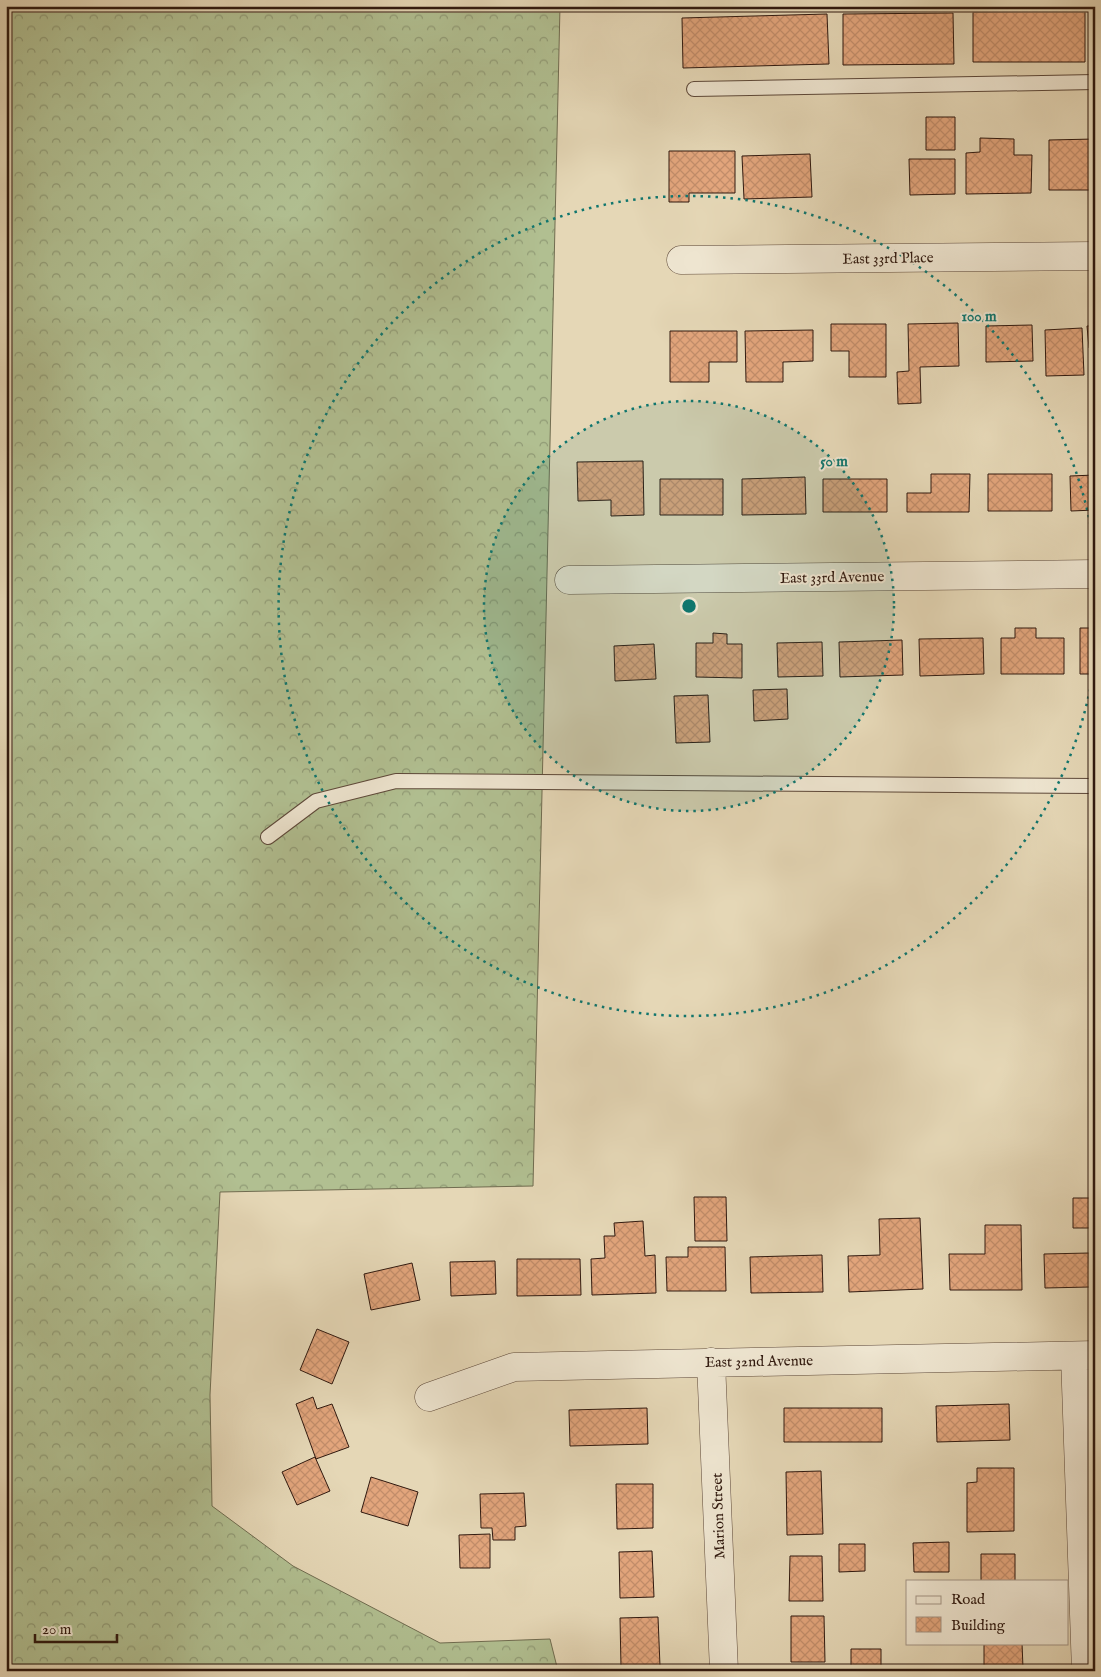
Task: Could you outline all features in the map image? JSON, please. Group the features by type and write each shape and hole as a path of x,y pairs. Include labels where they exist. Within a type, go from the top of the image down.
{"street":[{"name":"East 33rd Place","path":"681,260 1095,256"},
{"name":"East 33rd Avenue","path":"569,580 1095,574"},
{"name":"East 32nd Avenue","path":"429,1397 514,1367 1085,1355"},
{"path":"1085,1355 1086,1671"},
{"name":"Marion Street","path":"711,1362 724,1671"}],"lane":[{"path":"694,89 1095,82"},
{"path":"268,837 316,802 396,781 1095,786"}],"green space":[{"path":"6,6 560,6 533,1186 220,1192 210,1395 212,1506 293,1566 440,1643 550,1639 558,1671 6,1671"}],"building":[{"path":"1085,11 1085,62 973,62 973,12"},
{"path":"953,13 954,64 843,65 843,14"},
{"path":"827,14 829,64 683,68 682,18"},
{"path":"926,117 955,117 955,150 926,150"},
{"path":"980,138 1014,139 1014,155 1032,155 1031,193 966,194 966,153 980,152"},
{"path":"1095,139 1095,190 1049,190 1049,140"},
{"path":"669,151 735,151 735,193 689,193 689,202 669,202"},
{"path":"810,154 812,197 744,199 742,156"},
{"path":"909,159 955,159 955,194 910,195"},
{"path":"958,323 959,366 920,367 921,403 898,404 897,372 909,371 908,324"},
{"path":"831,324 886,324 886,377 849,377 849,351 831,351"},
{"path":"1032,325 1033,361 986,362 986,326"},
{"path":"1087,326 1095,326 1095,348 1089,348"},
{"path":"1082,328 1084,375 1046,376 1045,330"},
{"path":"813,330 813,361 783,362 783,382 746,382 745,331"},
{"path":"670,331 737,331 737,362 709,362 709,382 670,382"},
{"path":"643,461 644,515 611,516 611,500 578,501 577,462"},
{"path":"931,474 970,474 969,512 907,512 907,493 931,493"},
{"path":"988,474 1052,474 1052,511 988,511"},
{"path":"1095,475 1095,510 1071,511 1070,476"},
{"path":"805,477 806,514 742,515 742,479"},
{"path":"660,479 723,479 723,515 660,515"},
{"path":"823,479 887,479 887,512 823,512"},
{"path":"1015,628 1036,628 1036,638 1064,638 1064,674 1001,674 1001,638 1015,638"},
{"path":"1080,628 1095,628 1095,674 1080,674"},
{"path":"713,633 727,634 727,644 742,644 742,678 696,677 696,643 713,643"},
{"path":"983,638 984,674 920,676 919,639"},
{"path":"902,640 903,675 840,677 839,642"},
{"path":"822,642 823,676 778,677 777,643"},
{"path":"654,644 656,679 615,681 614,646"},
{"path":"787,689 788,719 754,721 753,690"},
{"path":"708,695 710,742 676,743 674,696"},
{"path":"694,1197 726,1197 727,1241 695,1241"},
{"path":"1073,1198 1095,1198 1095,1228 1073,1228"},
{"path":"920,1218 923,1289 849,1292 848,1256 880,1255 879,1219"},
{"path":"643,1221 645,1256 655,1255 656,1293 592,1295 591,1259 605,1258 604,1236 615,1236 614,1223"},
{"path":"985,1225 1021,1225 1022,1290 950,1290 949,1254 985,1254"},
{"path":"688,1247 725,1247 726,1291 667,1291 666,1257 688,1257"},
{"path":"1089,1253 1090,1287 1045,1288 1044,1254"},
{"path":"822,1255 823,1292 751,1293 750,1257"},
{"path":"517,1259 580,1259 581,1295 517,1296"},
{"path":"495,1261 496,1294 451,1296 450,1262"},
{"path":"412,1263 420,1300 371,1310 364,1274"},
{"path":"317,1329 349,1342 332,1384 300,1370"},
{"path":"313,1397 317,1409 332,1404 349,1447 316,1459 296,1404"},
{"path":"1009,1404 1010,1440 937,1442 936,1406"},
{"path":"647,1408 648,1444 570,1446 569,1410"},
{"path":"784,1408 882,1408 882,1442 784,1442"},
{"path":"315,1457 330,1491 297,1505 282,1472"},
{"path":"977,1468 1014,1468 1014,1531 967,1532 967,1483 977,1482"},
{"path":"821,1471 823,1534 787,1535 786,1472"},
{"path":"371,1477 418,1492 408,1526 361,1512"},
{"path":"616,1484 653,1484 653,1528 617,1529"},
{"path":"524,1493 526,1526 515,1527 515,1540 493,1540 492,1528 481,1528 480,1494"},
{"path":"490,1534 490,1568 460,1568 459,1535"},
{"path":"949,1542 949,1572 914,1572 913,1543"},
{"path":"839,1544 865,1544 865,1571 839,1572"},
{"path":"652,1551 654,1597 620,1598 619,1552"},
{"path":"981,1554 1015,1554 1015,1580 981,1580"},
{"path":"790,1556 822,1556 823,1601 789,1601"},
{"path":"791,1616 824,1616 825,1662 791,1662"},
{"path":"658,1617 660,1666 621,1667 620,1618"},
{"path":"984,1644 1022,1644 1023,1668 984,1669"},
{"path":"851,1649 881,1649 881,1671 851,1671"}]}
